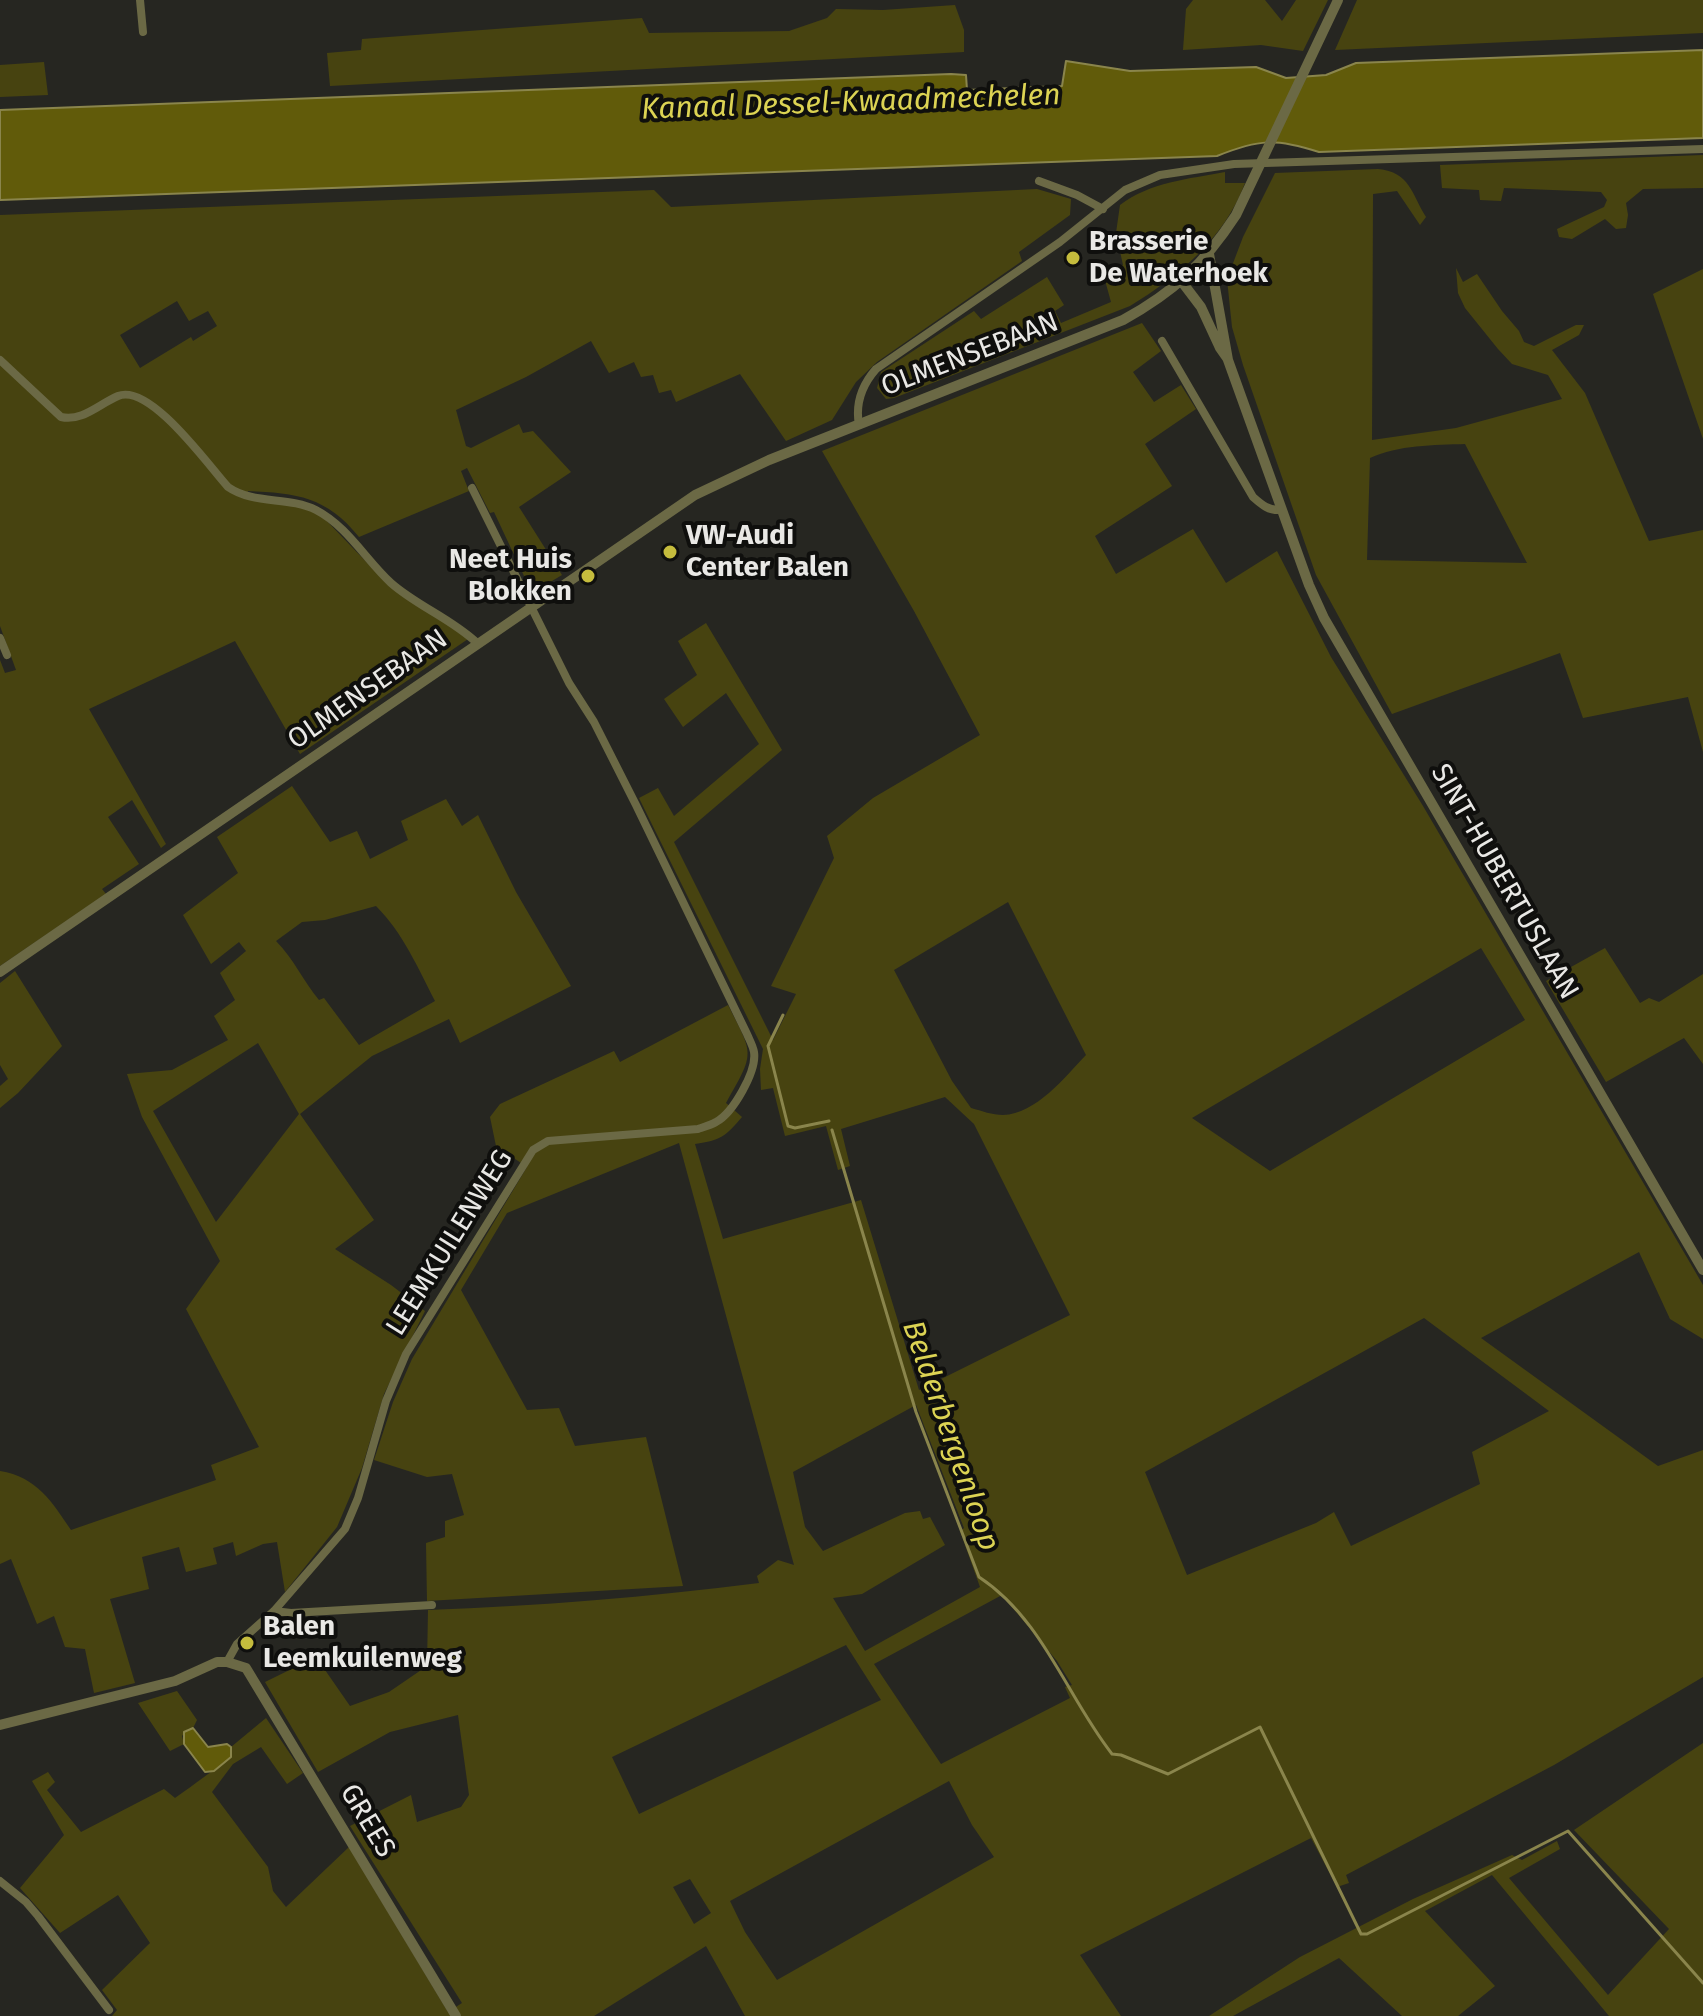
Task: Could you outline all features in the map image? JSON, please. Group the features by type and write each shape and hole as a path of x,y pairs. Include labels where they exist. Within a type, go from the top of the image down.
{"street":[{"path":"140,0 143,32"},
{"name":"OLMENSEBAAN","path":"0,972 695,495 769,460 1123,320 1182,282 1209,254 1246,196 1338,0"},
{"name":"OLMENSEBAAN","path":"859,425 856,412 859,396 876,369 1103,209 1125,190 1160,175 1198,168 1703,149"},
{"path":"1039,181 1077,195 1103,209"},
{"name":"SINT-HUBERTUSLAAN","path":"1209,254 1228,360 1309,585 1346,657 1703,1270"},
{"name":"SINT-HUBERTUSLAAN","path":"1182,282 1201,307 1228,360"},
{"path":"1162,341 1253,497 1273,511 1281,510"},
{"path":"0,360 61,417 73,418 120,395 129,394 147,401 228,487 248,496 303,504 325,515 390,582 477,643"},
{"name":"LEEMKUILENWEG","path":"227,1662 237,1644 274,1611 345,1529 358,1498 386,1401 406,1354 533,1150 548,1141 685,1132 717,1122 743,1090 752,1067 754,1053 747,1034 636,805 594,722 569,683 472,488"},
{"path":"0,638 7,655"},
{"path":"274,1611 291,1613 432,1605"},
{"path":"0,1725 175,1681 217,1662 227,1662"},
{"name":"GREES","path":"227,1662 246,1668 456,2016"},
{"path":"0,1881 38,1916 109,2010"}],"shaded area":[{"path":"1193,0 1265,0 1282,21 1296,0 1328,0 1303,51 1261,45 1183,50 1186,9"},
{"path":"1357,0 1703,0 1703,33 1335,50"},
{"path":"955,5 964,30 964,52 330,86 327,53 361,50 362,39 642,18 649,33 789,31 827,18 836,9 883,10"},
{"path":"44,62 48,95 0,97 0,65"},
{"path":"1703,155 1703,188 1643,189 1626,203 1626,228 1616,229 1605,219 1572,239 1559,237 1557,229 1604,207 1607,200 1601,192 1504,188 1501,201 1480,200 1479,190 1442,188 1440,165"},
{"path":"1389,171 1408,185 1426,217 1420,225 1397,191 1373,194 1372,440 1456,428 1562,399 1548,375 1512,364 1498,349 1465,308 1458,293 1456,268 1463,282 1477,274 1524,342 1534,346 1576,325 1584,325 1579,335 1552,350 1585,393 1649,541 1703,530 1703,752 1688,697 1583,718 1560,653 1392,714 1316,575 1232,327 1227,279 1243,237 1275,173","holes":["1465,444 1527,563 1367,560 1370,458 1404,448"]},
{"path":"1225,172 1225,183 1245,183 1225,222 1182,269 1130,306 894,398 886,399 877,388 881,372 974,311 981,319 1047,277 1064,305 1055,311 1061,323 1111,302 1103,273 1123,265 1116,233 1120,205 1157,186"},
{"path":"1037,189 1071,199 1070,215 1019,252 1022,261 877,362 856,382 832,420 786,441 740,374 676,402 671,390 659,393 653,375 641,377 634,362 609,373 591,341 526,377 456,410 466,446 471,448 519,424 523,433 533,431 571,472 519,507 562,575 532,593 494,512 490,513 467,468 461,471 469,491 359,537 323,505 282,493 248,491 247,495 295,504 322,516 376,572 468,639 300,754 235,641 89,709 166,844 161,848 132,800 108,817 139,864 102,889 106,894 0,966 0,660 5,673 16,670 0,626 0,215 654,190 671,207","holes":["177,301 189,321 208,311 217,326 193,341 191,337 140,368 120,335"]},
{"path":"1703,269 1703,439 1653,294"},
{"path":"1142,323 1161,351 1133,372 1154,402 1181,385 1196,409 1145,444 1172,486 1095,536 1116,574 1193,529 1226,583 1277,551 1331,657 1423,806 1703,1285 1703,1339 1670,1319 1639,1252 1481,1338 1658,1466 1703,1450 1703,1677 1554,1765 1346,1875 1349,1883 1337,1887 1311,1838 1080,1955 1121,2016 745,2016 706,1946 594,2016 112,2016 117,2010 102,1990 150,1943 118,1895 60,1933 20,1888 64,1835 32,1781 48,1772 55,1782 47,1790 81,1832 164,1789 175,1798 231,1757 231,1747 266,1718 303,1773 287,1784 261,1747 233,1764 212,1792 268,1867 273,1891 286,1907 349,1847 448,2012 462,2003 350,1826 411,1795 417,1822 461,1807 469,1795 458,1715 390,1732 318,1772 265,1682 316,1657 350,1706 389,1692 427,1666 428,1610 594,1600 759,1583 757,1576 778,1560 794,1565 679,1143 507,1213 461,1290 527,1410 559,1408 575,1446 646,1437 683,1586 427,1601 426,1543 445,1537 445,1521 464,1515 452,1474 427,1477 374,1460 393,1402 412,1359 527,1167 496,1146 490,1117 500,1104 614,1051 620,1062 728,1005 743,1035 748,1054 726,1103 742,1117 722,1136 695,1144 723,1239 861,1200 919,1390 1070,1315 974,1124 945,1097 841,1129 850,1166 838,1170 826,1126 785,1136 773,1088 761,1090 763,1049 639,798 658,788 674,816 759,744 726,693 683,727 664,699 697,675 678,641 706,623 782,750 674,842 773,1040 796,994 771,986 834,858 827,836 873,798 980,735 914,611 822,451","holes":["1008,902 1086,1055 1049,1093 1015,1113 999,1115 971,1108 952,1081 894,970","1481,948 1525,1020 1270,1171 1192,1118","1424,1318 1549,1411 1472,1452 1480,1484 1351,1546 1334,1512 1316,1523 1187,1575 1145,1472","916,1405 964,1528 960,1531 980,1587 865,1651 833,1598 862,1594 945,1545 930,1517 923,1519 920,1511 905,1513 823,1551 805,1527 793,1472","1002,1595 1057,1661 1072,1685 1065,1687 1070,1698 941,1764 874,1664","846,1645 881,1700 639,1814 612,1757","949,1781 972,1825 994,1857 777,1980 745,1932 730,1901","690,1879 711,1913 694,1924 673,1887"]},
{"path":"292,786 330,842 357,831 370,859 408,840 401,821 446,799 462,826 478,815 516,892 571,986 460,1043 449,1019 372,1056 300,1114 374,1220 335,1249 425,1311 384,1394 362,1468 337,1527 285,1592 277,1542 263,1544 236,1556 233,1542 213,1548 217,1564 186,1572 179,1547 142,1557 149,1589 110,1599 135,1683 94,1693 85,1649 65,1647 54,1616 37,1624 11,1559 0,1564 0,1471 34,1485 71,1530 216,1480 211,1465 259,1447 186,1309 220,1261 142,1117 127,1074 172,1070 228,1040 214,1016 235,1000 220,973 246,951 239,942 211,964 183,915 238,873 217,837","holes":["376,906 402,939 435,1001 359,1045 324,998 319,1000 276,941 302,922 325,920","258,1043 299,1114 216,1222 153,1111"]},
{"path":"1605,948 1640,1003 1649,998 1659,1002 1703,974 1703,1064 1684,1038 1606,1082 1546,981"},
{"path":"15,971 62,1046 0,1108 0,1086 8,1079 0,1065 0,983"},
{"path":"177,1691 197,1720 193,1728 182,1736 184,1744 170,1751 138,1703"},
{"path":"1703,1743 1703,2016 1609,2016 1492,1875 1425,1911 1495,1986 1458,2016 1402,2016 1339,1958 1233,2016 1209,2016 1300,1957 1413,1899 1512,1855 1522,1860 1557,1841 1560,1849 1509,1878 1608,1995 1669,1929 1574,1830"}],"water":[{"name":"Kanaal Dessel-Kwaadmechelen","path":"1703,50 1703,138 1319,152 1267,142 1217,156 0,200 0,110 951,74 966,75 967,90 1062,86 1066,61 1130,71 1256,67 1286,78 1326,75 1356,63"},
{"path":"193,1728 208,1747 227,1744 231,1747 231,1757 214,1771 205,1772 184,1744 184,1732"}],"waterway":[{"name":"Belderbergenloop","path":"783,1015 768,1046 788,1126 795,1128 829,1121"},
{"name":"Belderbergenloop","path":"832,1130 916,1412 979,1577 1001,1594 1037,1636 1112,1754 1168,1774 1260,1727 1361,1934 1367,1934 1568,1831 1703,1983"}],"place":[{"name":"Brasserie De Waterhoek","path":"1073,258"},
{"name":"VW-Audi Center Balen","path":"670,552"},
{"name":"Neet Huis Blokken","path":"588,576"},
{"name":"Balen Leemkuilenweg","path":"247,1643"}]}
